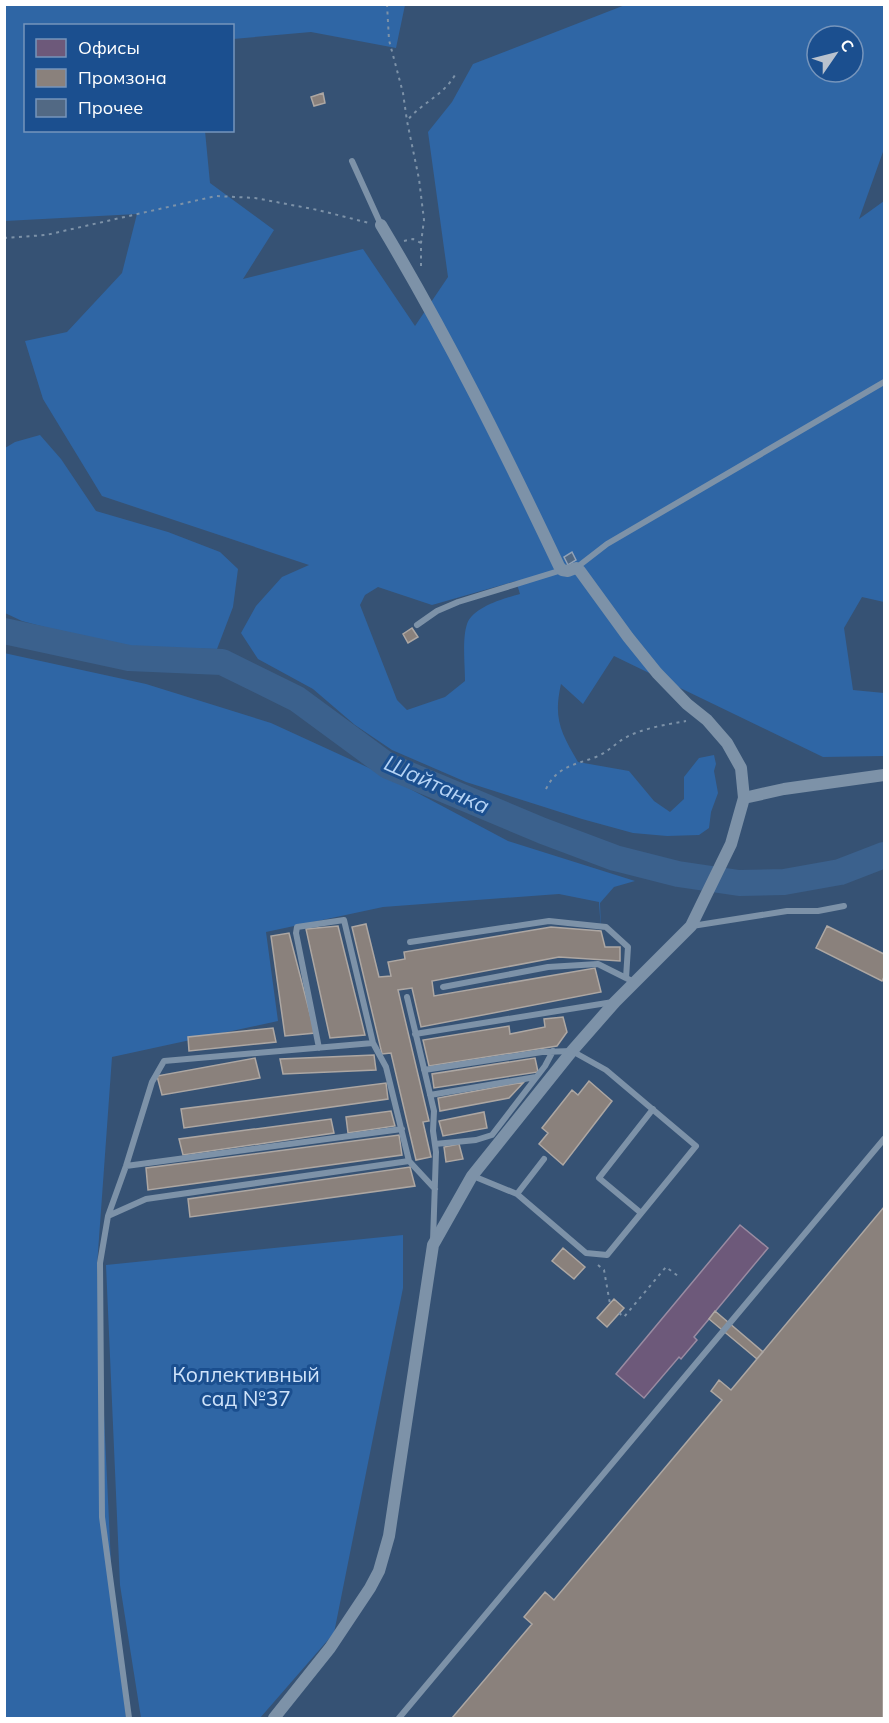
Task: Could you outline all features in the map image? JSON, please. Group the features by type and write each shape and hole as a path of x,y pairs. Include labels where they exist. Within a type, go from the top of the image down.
{"street":[{"path":"274,1719 344,1628 379,1571 389,1536 432,1245 472,1176 572,1051 631,980 691,926 731,844 744,798 741,768 727,743 707,720 687,704 657,673 576,568 568,571 562,570 464,371 418,286 381,225"},
{"path":"744,798 784,789 885,775"}],"lane":[{"path":"352,161 381,225"},
{"path":"576,568 607,544 885,382"},
{"path":"417,625 436,611 458,602 562,570"},
{"path":"691,926 777,912 818,911 844,906"},
{"path":"319,1048 296,933 297,927 344,920 373,1043 386,1067 410,1161 435,1189"},
{"path":"410,942 549,921 606,927 628,947 631,980"},
{"path":"443,987 548,967 588,964 598,964 631,980"},
{"path":"407,997 434,1111 435,1189 432,1245"},
{"path":"416,1034 615,1002"},
{"path":"129,1719 102,1517 100,1263 108,1216 152,1082 164,1061 373,1043"},
{"path":"424,1070 553,1051 572,1051 606,1070 696,1146 607,1255 586,1252 517,1194 472,1176"},
{"path":"435,1144 476,1140 492,1135 545,1066 553,1051"},
{"path":"430,1095 536,1077"},
{"path":"641,1213 599,1178 653,1109"},
{"path":"126,1166 402,1129"},
{"path":"399,1719 885,1139"},
{"path":"517,1194 544,1159"},
{"path":"108,1216 146,1199 410,1161"}],"path":[{"path":"387,4 389,40 403,93 424,220 418,286"},
{"path":"407,122 413,113 448,87 455,75"},
{"path":"4,238 46,235 216,196 255,198 381,225"},
{"path":"546,789 558,772 569,765 598,757 624,738 642,731 692,720 707,720"},
{"path":"586,1252 604,1270 610,1304"},
{"path":"619,1313 624,1317 666,1267 678,1276"}],"green space":[{"path":"5,5 405,5 396,48 311,32 234,39 234,24 24,24 24,132 205,132 210,183 274,230 243,279 363,249 415,326 448,277 428,132 452,102 473,64 625,5 884,5 884,149 859,219 884,201 884,602 862,597 844,628 853,690 884,693 884,756 823,757 614,656 583,704 561,684 558,716 563,734 578,762 629,771 654,801 670,812 684,799 684,777 699,758 714,755 718,793 711,812 709,828 699,835 667,836 633,833 582,819 466,782 392,750 355,725 313,689 258,659 241,633 256,606 282,577 309,565 102,496 43,399 25,341 67,332 122,273 137,214 5,221","holes":["516,581 520,594 482,608 470,618 467,624 464,644 465,681 445,697 407,710 397,700 360,605 365,595 378,587 432,605"]},
{"path":"40,435 61,459 96,511 168,532 220,552 238,569 233,607 217,649 119,647 22,621 5,613 5,448 15,442"},
{"path":"4,653 146,684 271,723 380,773 508,841 635,881 614,887 600,903 601,931 599,902 559,894 383,907 266,932 278,1021 112,1057 97,1266 112,1585 126,1718 5,1718"},
{"name":"Коллективный сад №37","path":"403,1235 403,1288 334,1633 260,1718 141,1718 120,1585 106,1265"}],"building: Офисы":[{"path":"740,1225 768,1248 694,1337 697,1340 681,1359 679,1357 644,1398 616,1374"}],"building: Промзона":[{"path":"323,93 325,103 314,106 311,97"},
{"path":"412,628 418,637 408,643 403,634"},
{"path":"366,924 379,977 391,976 388,962 405,959 404,952 551,927 601,931 605,947 620,947 620,961 559,957 432,981 434,996 595,968 601,992 421,1027 412,988 398,990 429,1121 423,1122 431,1157 416,1160 391,1053 382,1054 352,927"},
{"path":"338,926 365,1035 330,1038 306,929"},
{"path":"827,926 884,954 882,981 816,948"},
{"path":"289,933 315,1033 285,1036 271,936"},
{"path":"563,1017 567,1032 557,1046 429,1066 423,1040 509,1026 510,1034 545,1027 544,1019"},
{"path":"273,1028 276,1042 189,1051 188,1037"},
{"path":"374,1055 376,1070 283,1074 280,1059"},
{"path":"255,1058 260,1078 162,1095 157,1076"},
{"path":"535,1058 538,1072 434,1088 432,1074"},
{"path":"589,1081 612,1101 563,1165 539,1144 548,1133 542,1128 572,1090 578,1095"},
{"path":"524,1082 509,1098 440,1111 438,1098"},
{"path":"386,1083 388,1099 184,1128 181,1109"},
{"path":"391,1111 395,1126 348,1133 346,1117"},
{"path":"484,1112 487,1128 443,1136 439,1121"},
{"path":"331,1119 334,1133 183,1155 179,1139"},
{"path":"399,1135 402,1155 148,1190 146,1168"},
{"path":"459,1144 463,1159 446,1162 444,1147"},
{"path":"410,1167 415,1186 190,1217 188,1199"},
{"path":"884,1207 883,1718 452,1718 532,1624 524,1617 545,1592 554,1600 722,1400 711,1391 719,1380 731,1390"},
{"path":"563,1248 585,1267 574,1279 552,1261"},
{"path":"614,1299 624,1308 607,1327 597,1318"},
{"path":"715,1311 763,1352 757,1359 709,1319"}],"building: Прочее":[{"path":"572,552 576,560 568,565 564,557"}],"waterway":[{"name":"Шайтанка","path":"4,631 129,658 222,662 297,699 388,766 543,831 615,858 678,874 739,883 784,882 840,872 884,855"}]}
